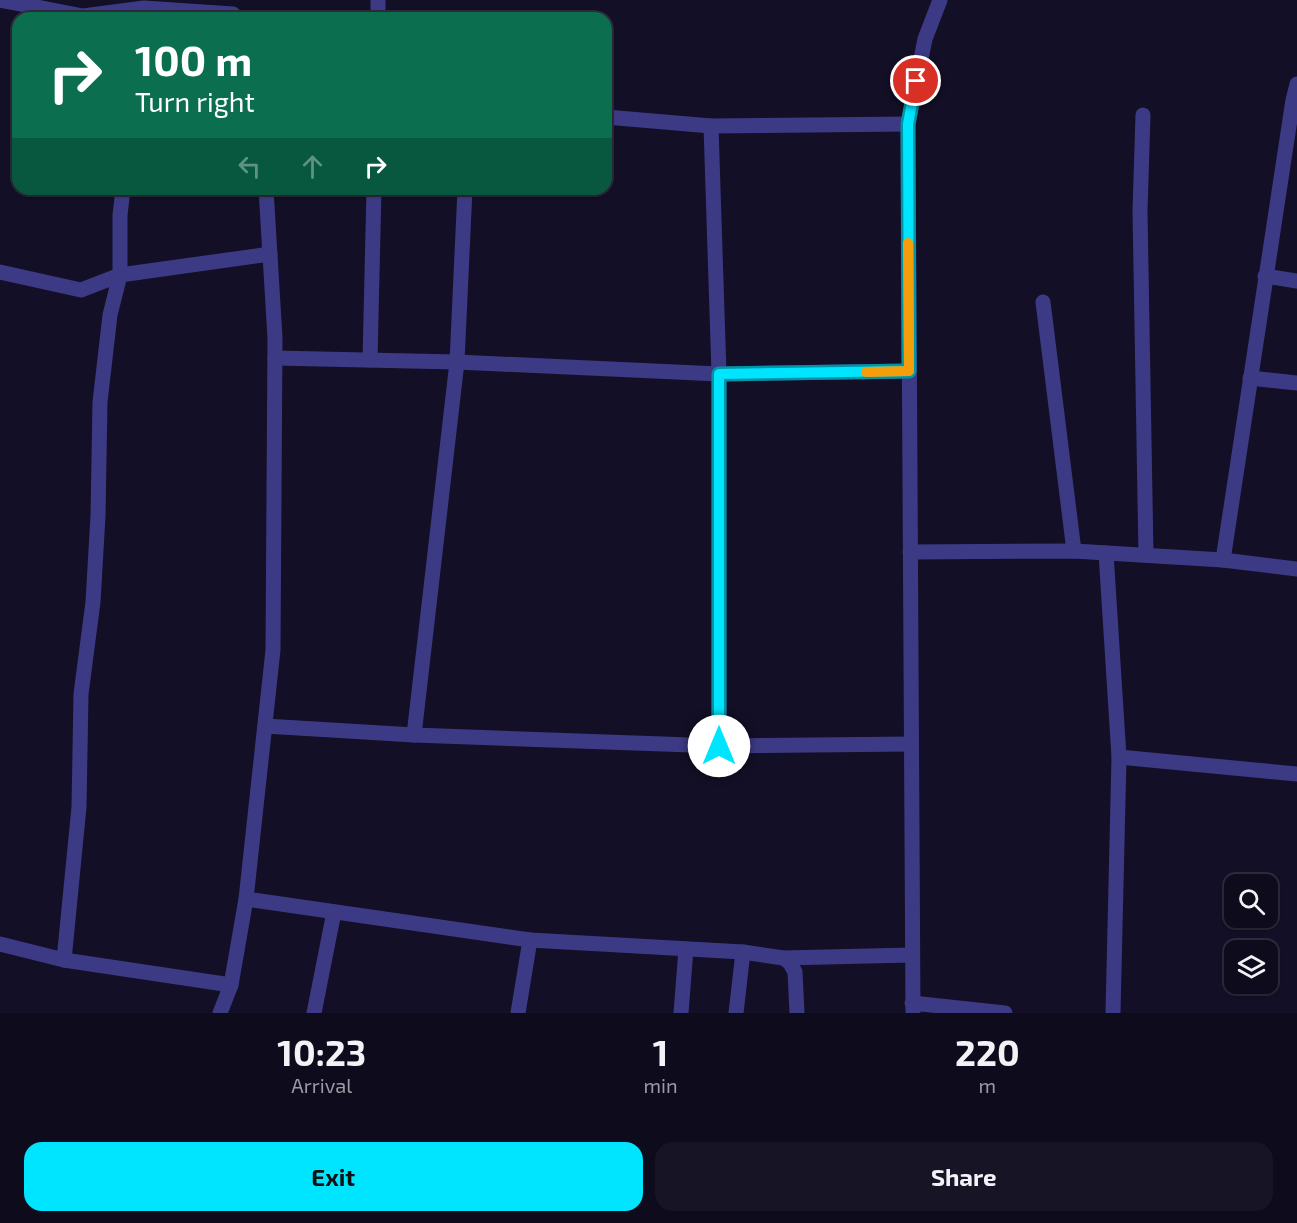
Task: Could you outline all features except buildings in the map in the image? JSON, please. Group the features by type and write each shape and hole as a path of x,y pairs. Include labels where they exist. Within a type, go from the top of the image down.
{"street":[{"path":"0,0 62,12"},
{"path":"940,0 925,39 908,124 912,1008 1005,1013"},
{"path":"188,12 233,11"},
{"path":"1223,560 1265,276 1297,84"},
{"path":"1143,116 1140,210 1146,555"},
{"path":"612,118 711,126 908,124"},
{"path":"711,126 719,374 719,746"},
{"path":"64,960 79,807 81,694 93,602 98,516 99,402 110,315 120,275 122,195"},
{"path":"220,1013 231,986 246,899 273,650 275,358 266,195"},
{"path":"370,360 374,195"},
{"path":"414,735 457,362 465,195"},
{"path":"0,272 81,290 120,275 270,254"},
{"path":"1265,276 1297,281"},
{"path":"1043,302 1074,551"},
{"path":"275,358 457,362 719,374 909,371"},
{"path":"1250,378 1297,383"},
{"path":"910,552 1074,551 1223,560 1297,569"},
{"path":"1106,553 1119,757 1113,1013"},
{"path":"265,726 414,735 719,746 911,744"},
{"path":"1119,757 1297,774"},
{"path":"246,899 530,939 743,952 783,958 912,954"},
{"path":"314,1013 334,912"},
{"path":"518,1013 530,939"},
{"path":"0,944 64,960 231,986"},
{"path":"681,1013 686,949"},
{"path":"736,1013 743,952"},
{"path":"783,958 790,963 795,972 797,1013"}],"slow traffic":[{"path":"866,372 909,371 908,243"}],"route":[{"path":"719,746 719,374 909,371 908,124 916,81"}]}
